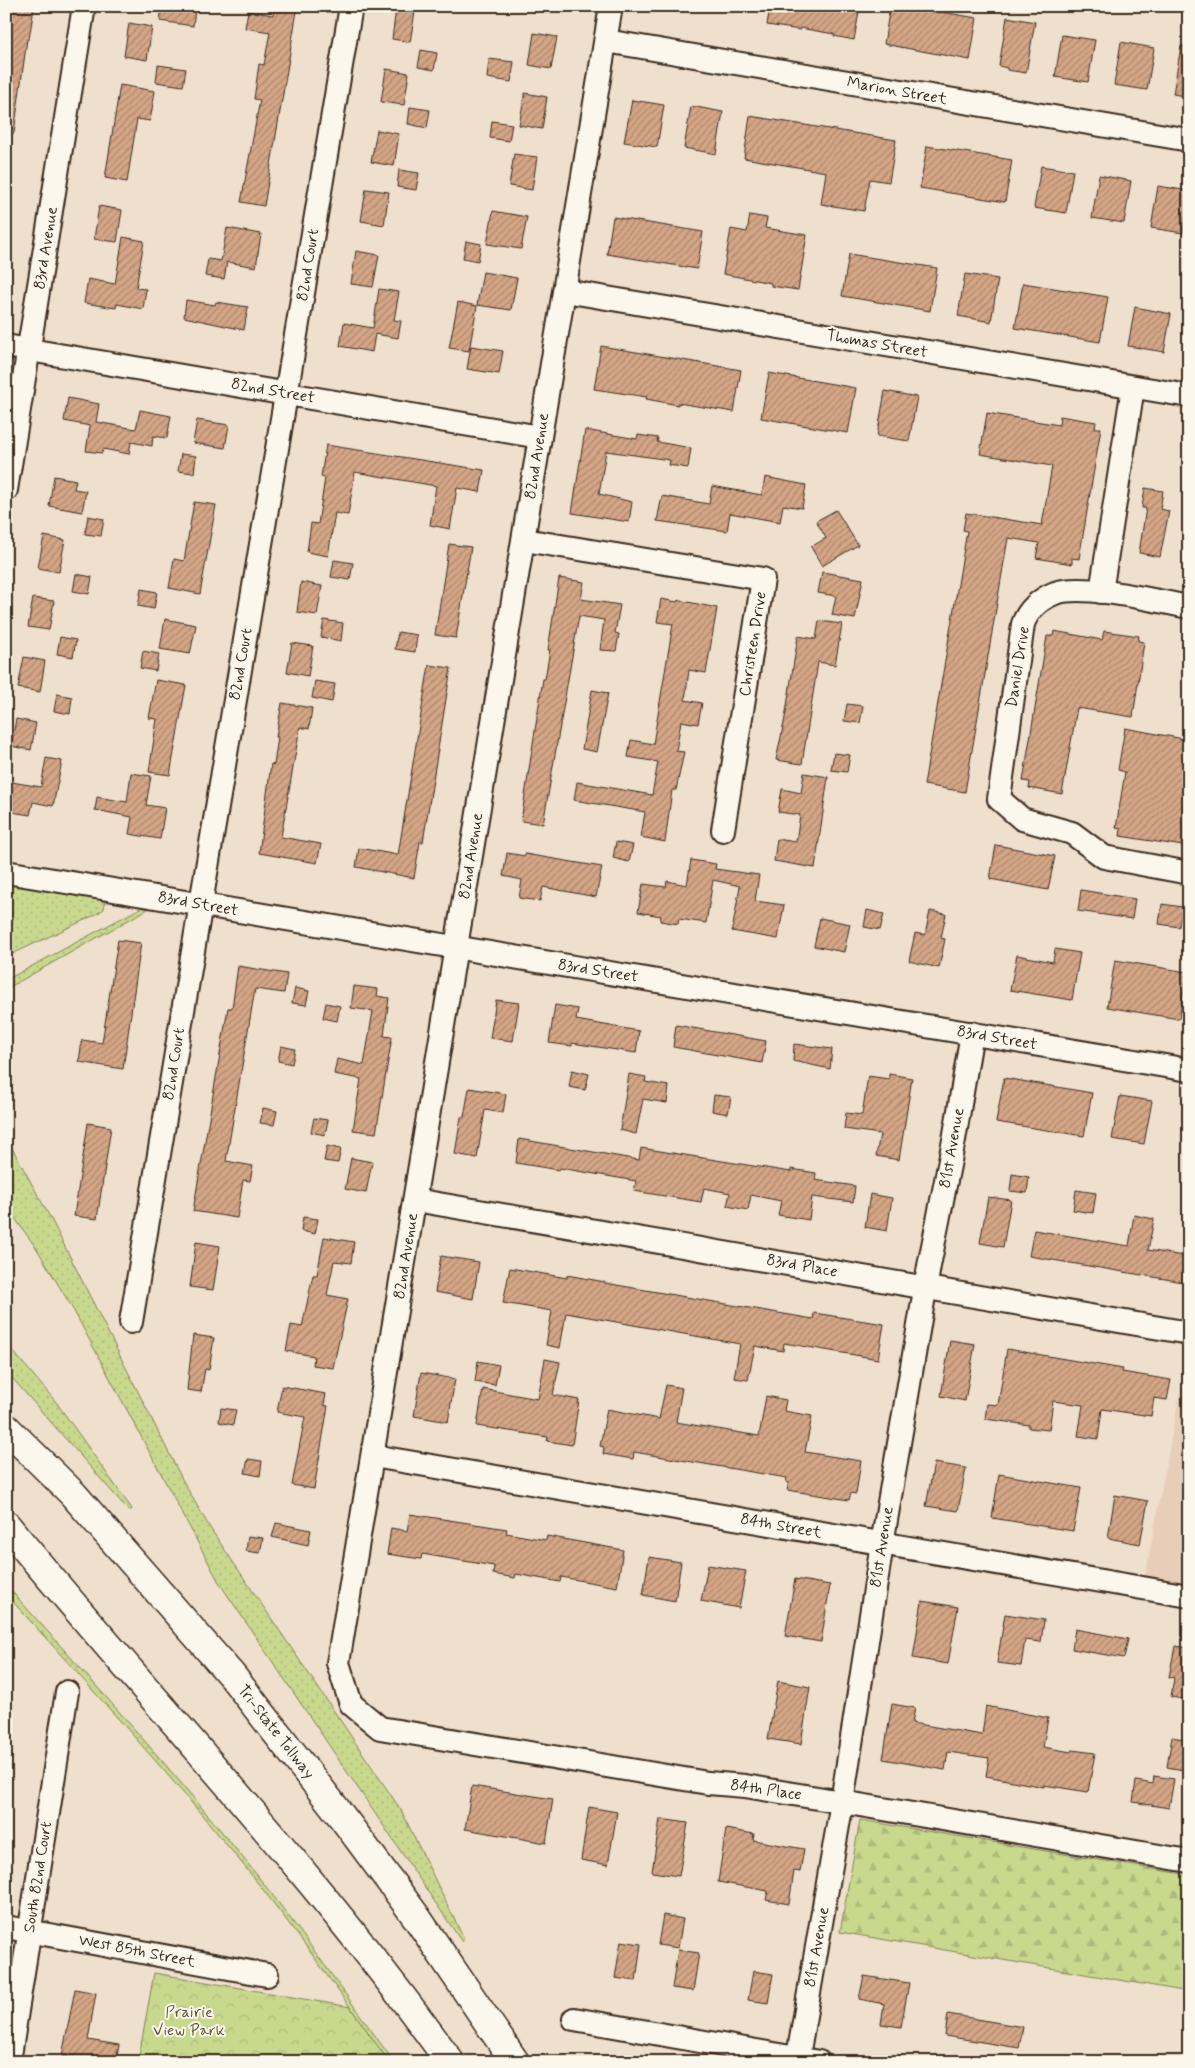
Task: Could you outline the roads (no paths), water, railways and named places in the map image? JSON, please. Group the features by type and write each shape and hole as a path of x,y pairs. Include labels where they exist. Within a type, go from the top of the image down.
{"highway":[{"name":"Tri-State Tollway","path":"6,1428 73,1494 233,1677 346,1822 415,1915 515,2062"},
{"path":"6,1525 269,1830 413,2010 450,2062"}],"street":[{"name":"83rd Avenue","path":"6,490 84,6"},
{"name":"82nd Court","path":"131,1322 351,6"},
{"name":"82nd Avenue","path":"351,1704 338,1663 611,6"},
{"name":"Marion Street","path":"606,41 1189,140"},
{"name":"Thomas Street","path":"564,291 1189,396"},
{"name":"82nd Street","path":"6,346 540,437"},
{"path":"1132,387 1101,592 1189,607"},
{"name":"Christeen Drive","path":"524,540 763,579 723,830"},
{"name":"Daniel Drive","path":"1101,592 1072,590 1055,593 1028,612 1023,624 999,799 1022,819 1072,833 1104,857 1189,873"},
{"name":"83rd Street","path":"6,872 1189,1070"},
{"name":"81st Avenue","path":"804,2061 882,1544 972,1033"},
{"name":"83rd Place","path":"415,1200 1189,1333"},
{"name":"84th Street","path":"372,1456 1189,1596"},
{"name":"South 82nd Court","path":"9,2062 67,1692"},
{"name":"84th Place","path":"351,1704 380,1728 708,1783 745,1786 1189,1861"},
{"name":"West 85th Street","path":"6,1927 267,1975"},
{"path":"574,2019 804,2061"}],"park label":[{"name":"Prairie View Park","path":"189,2021"}]}
